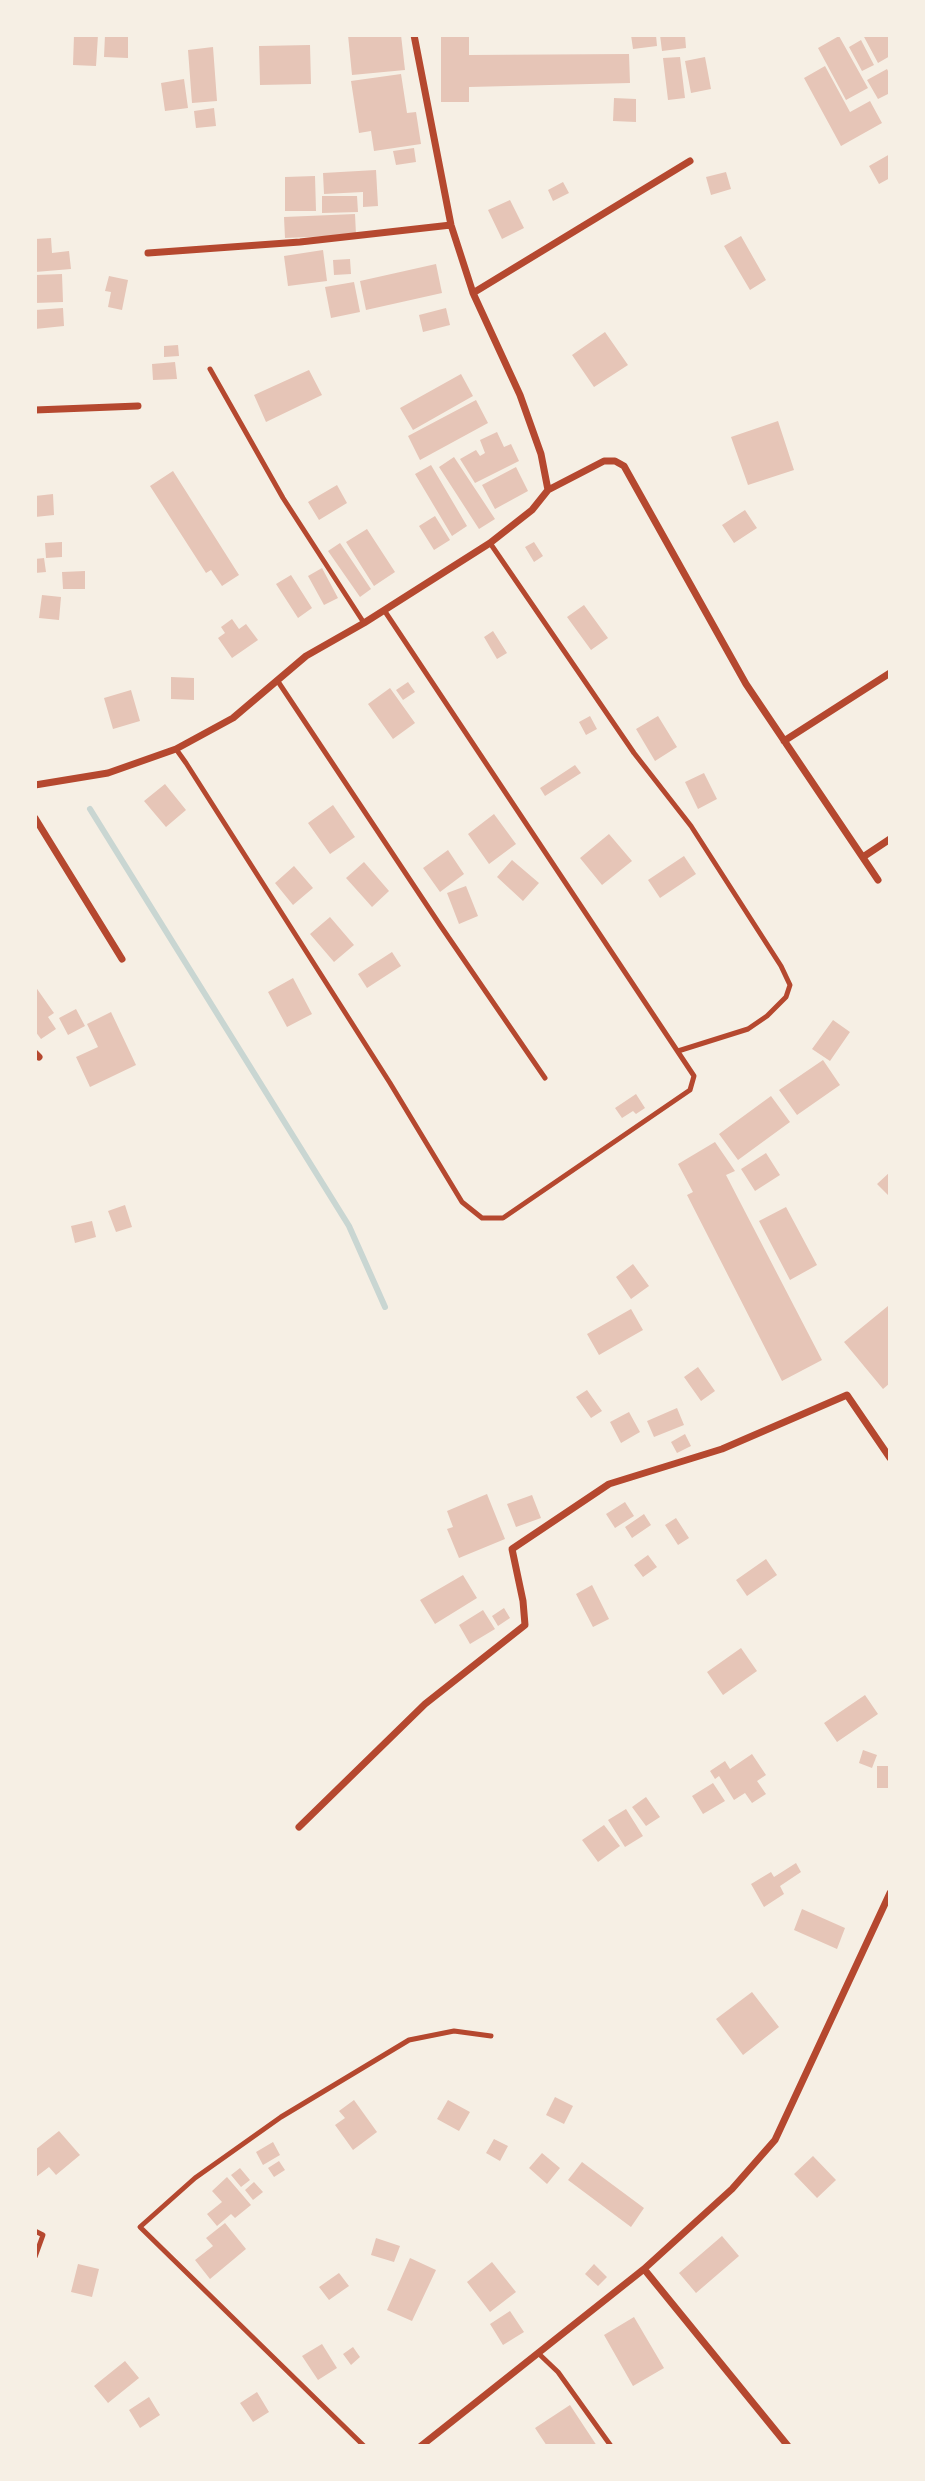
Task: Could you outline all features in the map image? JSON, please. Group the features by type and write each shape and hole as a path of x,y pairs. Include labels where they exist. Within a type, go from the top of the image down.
{"street":[{"path":"414,35 451,225 473,293 520,395 541,453 548,490"},
{"path":"473,293 691,161"},
{"path":"148,253 300,242 451,225"},
{"path":"35,410 138,406"},
{"path":"35,785 108,773 176,749 233,718 306,656 364,623 490,543 532,509 548,490 604,461 615,461 624,466 746,684 878,880"},
{"path":"784,741 890,673"},
{"path":"35,818 122,959"},
{"path":"863,857 890,839"},
{"path":"299,1827 425,1704 525,1625 512,1549 609,1484 722,1449 847,1395 890,1458"},
{"path":"421,2446 644,2269 732,2189 775,2140 890,1893"},
{"path":"644,2269 788,2446"}],"lane":[{"path":"210,369 283,498 364,623"},
{"path":"490,543 634,754 691,827 781,966 790,985 786,996 767,1017 748,1029 678,1051"},
{"path":"176,749 390,1083 462,1202 482,1218 503,1218 690,1090 694,1076 384,610"},
{"path":"277,680 545,1078"},
{"path":"364,2446 140,2227 195,2178 281,2116 409,2040 454,2031 491,2036"},
{"path":"35,2231 43,2235 35,2257"},
{"path":"538,2353 558,2372 611,2446"}],"building":[{"path":"74,35 98,35 96,66 73,65"},
{"path":"105,35 128,35 128,58 104,57"},
{"path":"348,35 401,35 405,70 352,75"},
{"path":"441,35 469,35 469,55 629,54 630,83 469,87 469,102 441,102"},
{"path":"631,35 656,35 657,46 633,49"},
{"path":"660,35 685,35 686,48 662,51"},
{"path":"863,35 890,35 890,56 878,63"},
{"path":"839,36 868,88 846,100 818,48"},
{"path":"861,40 874,65 862,71 849,47"},
{"path":"310,45 311,84 260,85 259,46"},
{"path":"213,47 217,101 192,103 188,50"},
{"path":"680,57 685,98 668,100 663,58"},
{"path":"705,57 711,89 691,93 685,61"},
{"path":"825,66 850,112 870,101 882,123 841,146 804,78"},
{"path":"887,69 890,75 890,93 878,99 867,80"},
{"path":"401,74 407,113 416,112 421,144 374,151 371,131 359,133 351,81"},
{"path":"184,79 188,108 165,111 161,83"},
{"path":"614,98 636,99 636,122 613,121"},
{"path":"214,108 216,126 196,128 194,111"},
{"path":"414,148 416,162 396,165 393,151"},
{"path":"890,154 890,178 879,184 869,166"},
{"path":"376,170 378,206 363,207 363,192 324,194 323,173"},
{"path":"726,172 731,189 711,195 706,177"},
{"path":"315,176 316,211 285,211 285,177"},
{"path":"563,182 569,193 553,201 548,190"},
{"path":"322,196 357,196 358,212 322,213"},
{"path":"510,200 524,228 502,239 488,210"},
{"path":"355,214 356,235 285,238 284,217"},
{"path":"741,236 766,280 750,290 724,246"},
{"path":"51,238 52,253 69,251 71,269 35,272 35,239"},
{"path":"323,250 327,281 288,286 284,256"},
{"path":"350,259 351,274 334,275 333,260"},
{"path":"436,264 442,293 366,310 360,281"},
{"path":"62,274 63,302 35,303 35,275"},
{"path":"109,276 128,280 122,310 108,307 111,292 105,291"},
{"path":"354,282 360,312 331,318 325,287"},
{"path":"63,308 64,326 35,329 35,310"},
{"path":"446,308 450,325 423,332 419,315"},
{"path":"605,332 628,365 594,387 572,355"},
{"path":"178,345 179,356 164,357 164,346"},
{"path":"175,362 177,379 153,380 152,364"},
{"path":"309,370 322,395 266,422 254,395"},
{"path":"461,374 473,396 413,430 400,408"},
{"path":"476,400 488,423 420,460 408,436"},
{"path":"778,421 794,470 748,485 731,437"},
{"path":"497,432 504,447 511,444 519,461 475,483 460,459 476,450 480,456 485,453 480,440"},
{"path":"454,457 495,519 479,529 439,467"},
{"path":"431,465 467,526 452,536 415,474"},
{"path":"516,467 528,491 495,509 482,485"},
{"path":"173,471 239,575 222,586 211,570 206,573 150,486"},
{"path":"337,485 347,503 319,520 308,502"},
{"path":"53,494 54,515 35,517 35,496"},
{"path":"745,510 757,528 734,543 722,525"},
{"path":"435,516 450,540 434,550 419,526"},
{"path":"367,529 395,572 374,586 346,542"},
{"path":"62,542 62,557 46,558 45,543"},
{"path":"534,542 543,556 534,562 525,547"},
{"path":"340,543 371,589 360,597 328,551"},
{"path":"44,558 46,572 35,573 35,559"},
{"path":"322,568 338,598 324,605 308,576"},
{"path":"85,571 85,589 63,589 62,572"},
{"path":"291,575 312,608 298,618 276,584"},
{"path":"42,595 61,597 59,620 39,618"},
{"path":"584,605 608,638 591,650 567,617"},
{"path":"232,619 239,629 246,624 258,640 232,658 218,638 225,633 221,627"},
{"path":"493,631 507,653 497,659 484,637"},
{"path":"171,677 194,678 194,700 171,699"},
{"path":"408,682 415,692 403,700 396,690"},
{"path":"390,688 415,723 393,739 368,704"},
{"path":"131,690 140,721 113,729 104,698"},
{"path":"590,716 597,729 586,735 579,722"},
{"path":"658,716 677,747 655,761 636,729"},
{"path":"575,765 581,773 545,796 540,788"},
{"path":"704,773 717,799 698,809 685,782"},
{"path":"165,784 186,810 166,827 144,801"},
{"path":"333,805 355,837 330,854 308,823"},
{"path":"494,814 516,844 489,864 468,834"},
{"path":"609,834 632,861 602,885 580,858"},
{"path":"448,850 464,874 440,892 423,868"},
{"path":"684,856 696,874 660,898 648,880"},
{"path":"512,860 539,883 523,901 497,877"},
{"path":"364,862 389,891 372,907 346,878"},
{"path":"294,866 313,888 293,905 275,883"},
{"path":"466,886 478,916 459,924 447,893"},
{"path":"330,917 354,945 334,962 310,934"},
{"path":"392,952 401,966 367,988 358,974"},
{"path":"293,978 312,1014 287,1027 268,992"},
{"path":"35,986 54,1013 48,1017 56,1029 41,1039 35,1031"},
{"path":"76,1009 85,1026 68,1035 59,1018"},
{"path":"111,1012 136,1065 90,1087 76,1057 98,1047 87,1024"},
{"path":"833,1020 850,1032 830,1061 812,1049"},
{"path":"823,1060 840,1085 797,1115 779,1090"},
{"path":"636,1094 645,1108 622,1118 615,1108"},
{"path":"771,1096 790,1122 738,1160 719,1134"},
{"path":"715,1142 735,1171 726,1175 822,1360 782,1381 687,1195 693,1192 678,1164"},
{"path":"766,1153 780,1175 755,1191 741,1169"},
{"path":"890,1172 890,1197 877,1184"},
{"path":"125,1205 132,1227 116,1232 108,1211"},
{"path":"786,1207 817,1265 790,1280 759,1221"},
{"path":"92,1221 96,1237 75,1243 71,1226"},
{"path":"633,1264 649,1286 631,1299 616,1277"},
{"path":"888,1306 890,1383 883,1389 844,1342"},
{"path":"631,1309 643,1330 599,1355 587,1334"},
{"path":"698,1367 715,1391 701,1401 684,1377"},
{"path":"587,1390 602,1411 591,1418 576,1397"},
{"path":"677,1408 684,1425 654,1437 647,1421"},
{"path":"629,1412 640,1432 621,1443 610,1422"},
{"path":"685,1434 691,1446 677,1453 671,1442"},
{"path":"487,1494 505,1539 459,1558 447,1529 453,1527 447,1511"},
{"path":"532,1495 541,1518 516,1527 507,1504"},
{"path":"625,1502 634,1516 615,1528 606,1514"},
{"path":"644,1514 651,1525 632,1538 625,1527"},
{"path":"676,1518 689,1538 678,1545 665,1525"},
{"path":"648,1555 657,1567 643,1577 634,1565"},
{"path":"766,1559 777,1575 747,1596 736,1580"},
{"path":"463,1575 477,1598 435,1624 420,1600"},
{"path":"592,1585 609,1619 593,1627 576,1594"},
{"path":"504,1608 510,1618 498,1626 492,1616"},
{"path":"483,1610 495,1629 470,1644 459,1625"},
{"path":"741,1648 757,1671 723,1695 707,1672"},
{"path":"865,1695 878,1714 837,1742 824,1723"},
{"path":"863,1750 877,1755 872,1768 859,1763"},
{"path":"752,1754 766,1775 757,1781 766,1794 752,1803 745,1793 734,1800 719,1776 715,1779 710,1771 725,1761 730,1769"},
{"path":"877,1766 890,1766 890,1788 877,1788"},
{"path":"713,1783 725,1801 703,1814 692,1796"},
{"path":"646,1797 660,1817 646,1826 632,1807"},
{"path":"626,1809 643,1836 625,1847 608,1820"},
{"path":"604,1825 620,1846 598,1862 582,1840"},
{"path":"796,1863 801,1872 780,1886 784,1894 764,1907 751,1884 771,1872 774,1877"},
{"path":"802,1909 845,1928 837,1949 794,1930"},
{"path":"752,1992 779,2027 743,2055 716,2019"},
{"path":"555,2097 573,2106 564,2124 546,2115"},
{"path":"354,2100 377,2132 353,2150 335,2125 345,2118 339,2111"},
{"path":"448,2100 470,2112 459,2131 437,2119"},
{"path":"59,2131 80,2155 56,2175 49,2167 36,2177 35,2150"},
{"path":"494,2139 508,2146 500,2161 486,2153"},
{"path":"273,2142 280,2155 263,2165 256,2152"},
{"path":"542,2153 560,2168 547,2184 529,2168"},
{"path":"813,2156 836,2180 817,2198 794,2174"},
{"path":"279,2161 285,2170 274,2177 268,2168"},
{"path":"582,2162 644,2208 631,2227 568,2180"},
{"path":"240,2168 250,2180 241,2187 231,2175"},
{"path":"227,2177 251,2205 235,2218 231,2214 217,2226 207,2214 222,2202 212,2191"},
{"path":"254,2182 263,2192 253,2200 245,2190"},
{"path":"225,2223 246,2249 210,2279 195,2260 213,2246 206,2238"},
{"path":"722,2236 739,2256 696,2293 679,2273"},
{"path":"376,2238 400,2246 394,2262 371,2255"},
{"path":"410,2258 436,2270 412,2321 387,2310"},
{"path":"492,2262 516,2292 490,2312 467,2282"},
{"path":"78,2264 99,2269 92,2297 71,2292"},
{"path":"594,2264 607,2277 598,2286 585,2274"},
{"path":"339,2273 349,2286 329,2300 319,2287"},
{"path":"510,2311 524,2332 503,2345 490,2324"},
{"path":"634,2317 664,2368 633,2386 604,2335"},
{"path":"322,2344 337,2368 318,2380 302,2356"},
{"path":"353,2347 360,2357 351,2365 343,2354"},
{"path":"125,2361 139,2378 108,2403 94,2386"},
{"path":"257,2392 269,2412 253,2422 240,2403"},
{"path":"149,2397 160,2415 140,2428 129,2410"},
{"path":"570,2405 597,2446 547,2446 535,2428"}],"waterway":[{"path":"90,809 349,1226 385,1307"}]}
